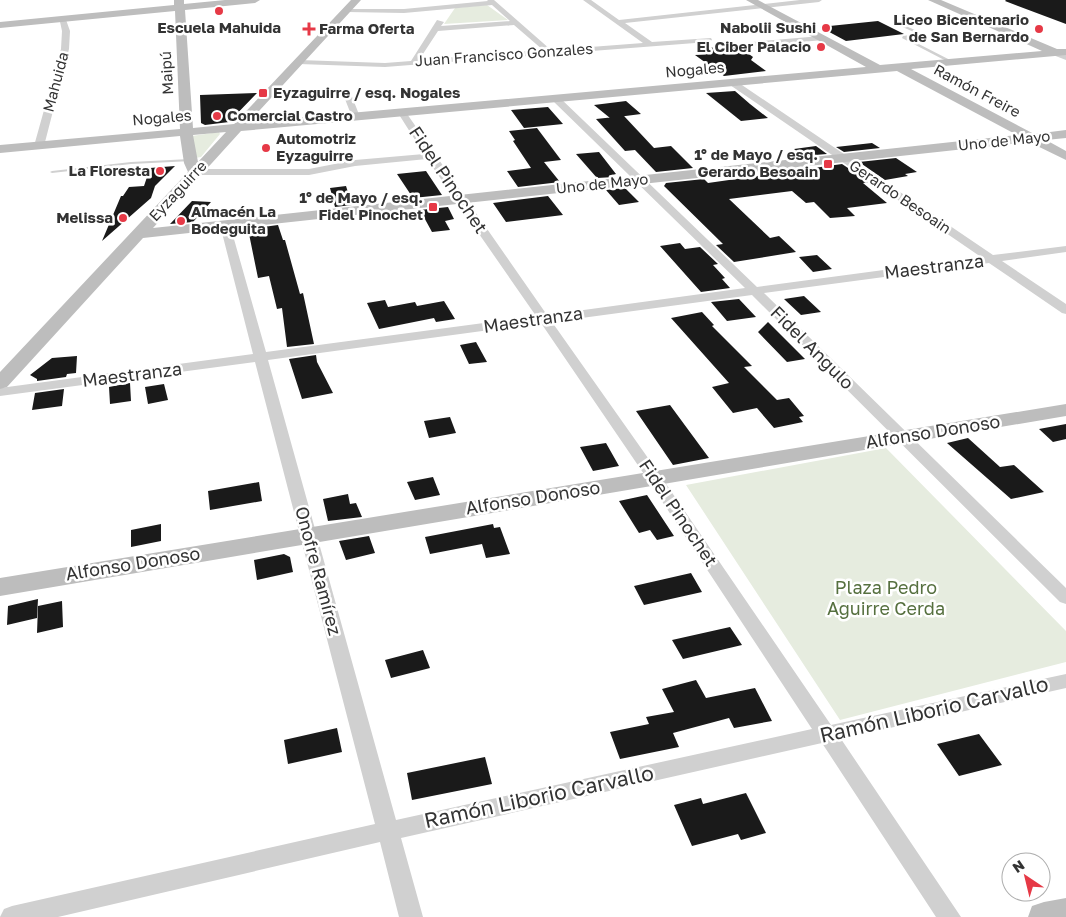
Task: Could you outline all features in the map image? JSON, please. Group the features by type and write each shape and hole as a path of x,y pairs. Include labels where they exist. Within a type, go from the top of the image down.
{"street":[{"path":"0,25 180,4 254,0"},
{"name":"Eyzaguirre","path":"0,383 138,234 193,166 239,128 356,0"},
{"path":"586,0 650,44"},
{"path":"751,0 880,70"},
{"path":"618,22 819,0"},
{"path":"933,0 1063,54"},
{"path":"347,10 397,12 491,1 549,52"},
{"name":"Maipú","path":"180,4 187,132 193,166"},
{"path":"413,62 447,7"},
{"name":"Mahuida","path":"38,146 65,49 66,31 62,19"},
{"path":"435,29 516,23"},
{"path":"740,45 821,38"},
{"name":"Juan Francisco Gonzales","path":"299,62 366,65 708,40"},
{"name":"Nogales","path":"0,149 1063,54"},
{"name":"Ramón Freire","path":"900,68 1066,156"},
{"name":"Gerardo Besoain","path":"733,83 1066,310"},
{"path":"347,94 356,117"},
{"name":"Fidel Angulo","path":"556,99 1066,598"},
{"name":"Fidel Pinochet","path":"402,113 654,478 949,917"},
{"name":"Uno de Mayo","path":"138,234 1066,134"},
{"path":"193,166 309,172 355,164 430,156"},
{"name":"Onofre Ramírez","path":"224,225 411,917"},
{"name":"Maestranza","path":"0,392 1066,250"},
{"name":"Alfonso Donoso","path":"0,586 1066,410"},
{"name":"Ramón Liborio Carvallo","path":"12,917 388,831 1066,681"},
{"path":"1044,917 1066,913"}],"lane":[{"path":"895,22 922,35 903,37 953,63"},
{"path":"52,172 131,163 193,166"}],"green space":[{"path":"487,5 508,20 444,24 455,8"},
{"path":"219,132 220,134 201,157 195,158 192,136"},
{"name":"Plaza Pedro Aguirre Cerda","path":"886,448 1066,631 1066,662 840,720 686,485"}],"building":[{"path":"1066,0 1066,24 1005,1"},
{"path":"878,21 904,34 846,41 820,27"},
{"path":"735,46 753,57 751,60 766,71 724,76 695,55 706,54 701,50 707,48"},
{"path":"735,91 768,118 741,121 706,93"},
{"path":"257,93 229,122 205,125 201,123 200,95"},
{"path":"626,101 641,114 610,118 594,105"},
{"path":"548,107 563,124 524,128 511,110"},
{"path":"624,116 654,148 671,146 693,168 656,172 635,150 625,151 596,119"},
{"path":"537,128 561,160 544,162 560,182 518,187 507,171 531,168 513,141 515,140 509,131"},
{"path":"872,143 880,148 844,152 836,147"},
{"path":"816,146 827,154 803,156 794,149"},
{"path":"599,152 616,174 612,175 614,177 597,178 576,154"},
{"path":"896,158 917,172 905,174 908,176 885,180 859,162"},
{"path":"842,164 869,182 863,183 887,203 847,208 855,216 830,218 814,202 806,203 792,191 729,199 770,238 779,236 796,252 734,262 716,245 723,244 664,186 666,183 704,179 708,183"},
{"path":"175,166 155,186 151,198 102,241 121,196 129,187 144,186 150,168"},
{"path":"426,171 442,195 413,198 397,174"},
{"path":"346,186 352,205 335,207 330,188"},
{"path":"625,188 639,202 619,205 606,190"},
{"path":"548,196 563,215 506,222 493,203"},
{"path":"192,201 211,202 193,222 170,224"},
{"path":"448,207 454,219 445,221 450,230 432,232 420,210"},
{"path":"278,225 283,240 285,240 300,294 303,293 314,344 287,347 282,308 277,309 269,276 258,278 248,229"},
{"path":"680,243 685,249 700,247 718,264 713,265 725,278 722,279 730,288 701,292 660,246"},
{"path":"817,255 832,269 813,272 799,257"},
{"path":"804,296 821,312 801,315 784,299"},
{"path":"739,299 756,317 727,321 711,302"},
{"path":"385,300 388,307 415,302 417,306 444,301 455,319 436,322 434,318 379,329 367,303"},
{"path":"702,312 714,325 712,326 752,366 744,367 777,400 789,398 804,416 799,417 803,422 774,428 757,408 733,413 712,387 729,383 671,318"},
{"path":"768,322 805,359 787,362 758,332"},
{"path":"476,342 487,362 469,364 460,345"},
{"path":"316,355 317,362 333,393 302,399 289,359"},
{"path":"77,356 76,373 67,374 66,377 37,381 37,379 30,375 52,358"},
{"path":"130,383 131,401 110,404 109,387"},
{"path":"164,384 168,400 148,404 145,387"},
{"path":"64,389 62,406 32,410 35,393"},
{"path":"670,405 709,458 673,465 636,411"},
{"path":"450,417 456,433 429,438 424,421"},
{"path":"1066,424 1066,439 1053,442 1039,429"},
{"path":"968,438 1000,467 1014,465 1044,492 1011,499 947,443"},
{"path":"606,443 619,466 593,471 580,447"},
{"path":"433,477 440,495 415,500 407,482"},
{"path":"259,482 262,501 210,510 208,491"},
{"path":"348,494 350,504 356,503 362,517 328,521 323,499"},
{"path":"647,495 674,536 657,540 650,530 639,533 619,501"},
{"path":"161,524 161,541 131,547 131,530"},
{"path":"493,524 494,528 500,527 510,554 486,558 482,544 430,554 425,537"},
{"path":"369,536 375,553 346,560 339,541"},
{"path":"284,554 290,557 293,572 257,580 254,560"},
{"path":"691,573 702,592 644,605 634,586"},
{"path":"38,599 37,618 7,625 8,606"},
{"path":"62,601 63,627 37,633 38,606"},
{"path":"730,627 742,645 683,659 672,640"},
{"path":"423,650 430,668 391,678 385,660"},
{"path":"696,680 706,698 755,688 772,721 734,728 729,718 673,733 679,747 620,759 610,732 649,724 646,717 674,712 662,689"},
{"path":"337,728 342,752 288,764 284,740"},
{"path":"979,734 1002,765 959,776 937,744"},
{"path":"485,757 492,784 412,800 407,773"},
{"path":"746,793 766,833 741,840 738,834 692,846 674,805 701,798 703,804"}],"place":[{"name":"Escuela Mahuida","path":"219,11"},
{"name":"Nabolii Sushi","path":"826,28"},
{"name":"Farma Oferta","path":"309,29"},
{"name":"Liceo Bicentenario de San Bernardo","path":"1039,29"},
{"name":"El Ciber Palacio","path":"821,47"},
{"name":"Eyzaguirre / esq. Nogales","path":"263,93"},
{"name":"Comercial Castro","path":"217,116"},
{"name":"Automotriz Eyzaguirre","path":"266,148"},
{"name":"1° de Mayo / esq. Gerardo Besoain","path":"828,164"},
{"name":"La Floresta","path":"160,171"},
{"name":"1° de Mayo / esq. Fidel Pinochet","path":"433,207"},
{"name":"Melissa","path":"123,218"},
{"name":"Almacén La Bodeguita","path":"181,221"}]}
